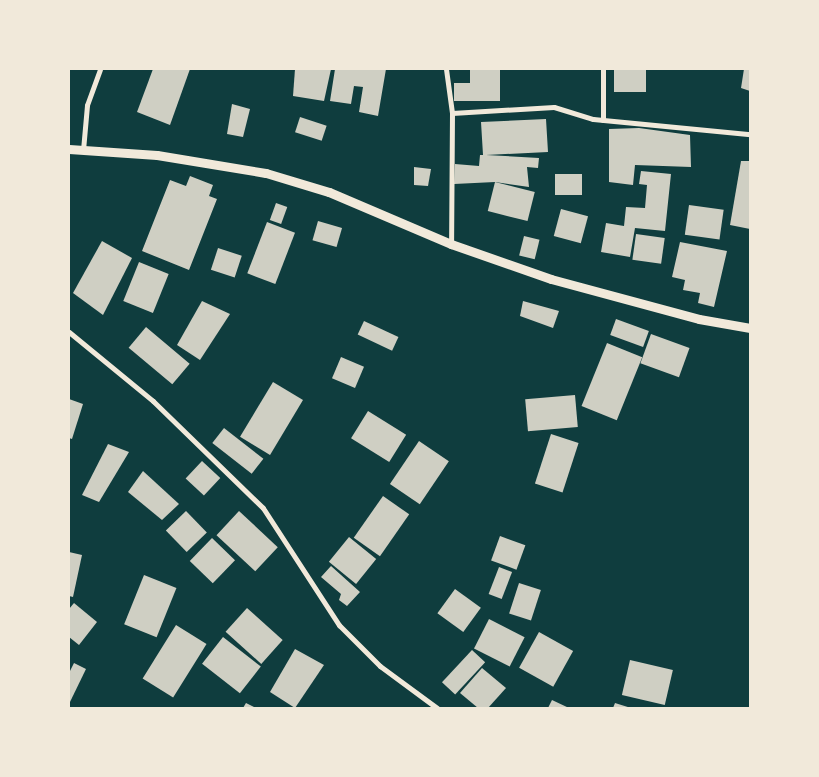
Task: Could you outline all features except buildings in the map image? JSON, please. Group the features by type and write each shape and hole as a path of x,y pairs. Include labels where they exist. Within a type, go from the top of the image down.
{"street":[{"path":"83,150 87,105 100,69"},
{"path":"446,69 452,113 451,244"},
{"path":"603,69 603,120"},
{"path":"452,113 554,107 603,120 750,134"},
{"path":"69,149 156,154 266,174 329,192 451,244 551,279 699,319 750,328"},
{"path":"69,332 153,402 263,508 339,625 380,666 437,708"}]}
